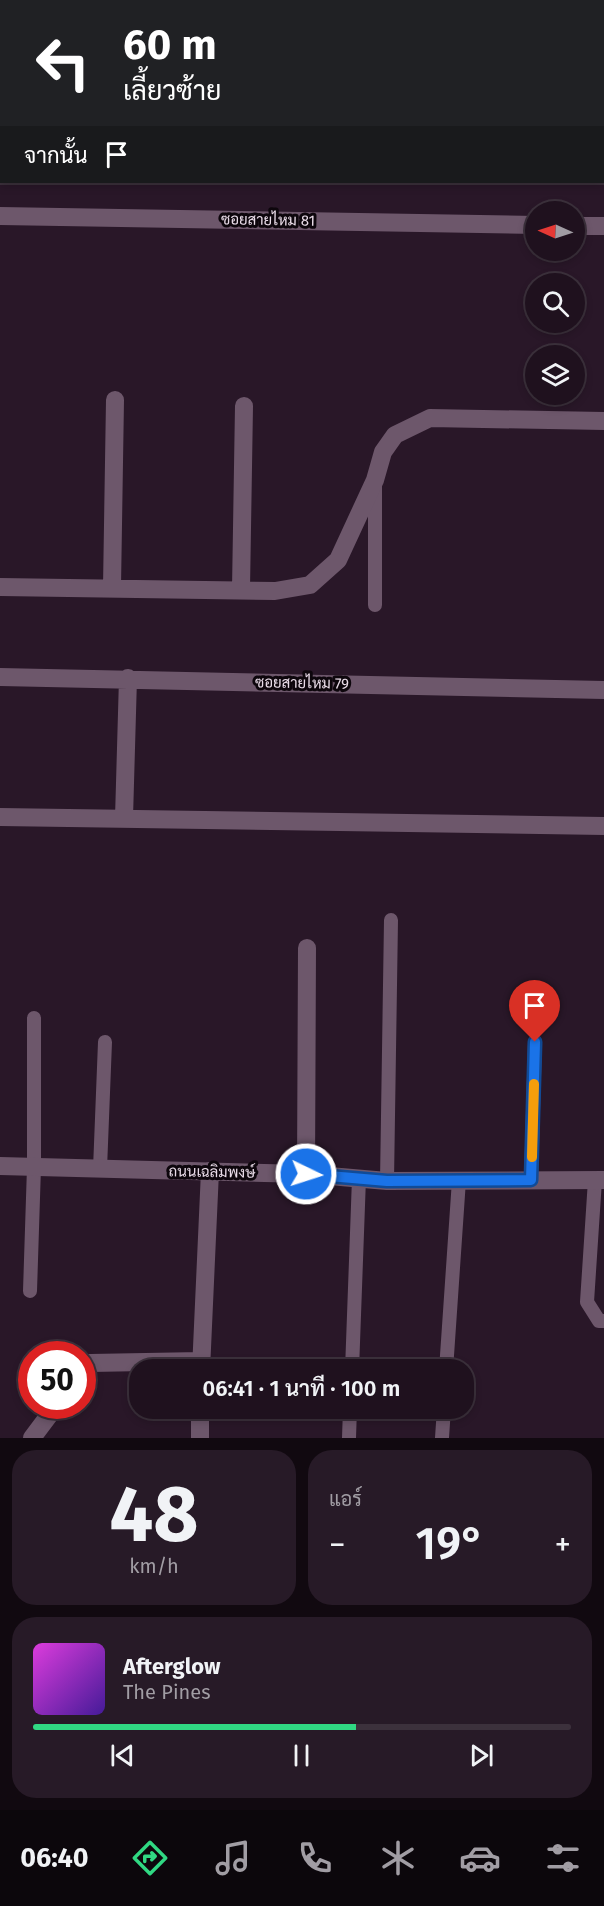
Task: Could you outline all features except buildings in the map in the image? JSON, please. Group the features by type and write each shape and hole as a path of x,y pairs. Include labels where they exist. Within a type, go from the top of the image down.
{"street":[{"name":"ซอยสายไหม 81","path":"0,216 525,225"},
{"path":"585,226 604,226"},
{"path":"112,587 115,400"},
{"path":"241,589 244,406"},
{"path":"0,587 275,591 310,585 338,560 375,480 383,452 395,435 430,418 604,421"},
{"name":"ซอยสายไหม 79","path":"0,676 604,690"},
{"path":"124,818 128,678"},
{"path":"0,816 604,826"},
{"path":"306,1174 307,948"},
{"name":"ถนนเฉลิมพงษ์","path":"0,1166 306,1174 387,1181 599,1180"},
{"path":"201,1359 210,1172"},
{"path":"96,1363 129,1364"},
{"path":"32,1438 46,1419"},
{"path":"200,1419 200,1438"}],"lane":[{"path":"375,480 375,605"},
{"path":"387,1181 391,920"},
{"path":"30,1291 34,1167 34,1018"},
{"path":"100,1169 105,1042"},
{"path":"531,1180 535,1042"},
{"path":"352,1359 359,1178"},
{"path":"447,1359 459,1180"},
{"path":"599,1180 587,1302 599,1321 604,1321"},
{"path":"349,1438 350,1419"},
{"path":"442,1438 443,1419"}],"slow traffic":[{"path":"532,1157 534,1084"}],"route":[{"path":"306,1174 387,1181 531,1180 535,1042"}]}
